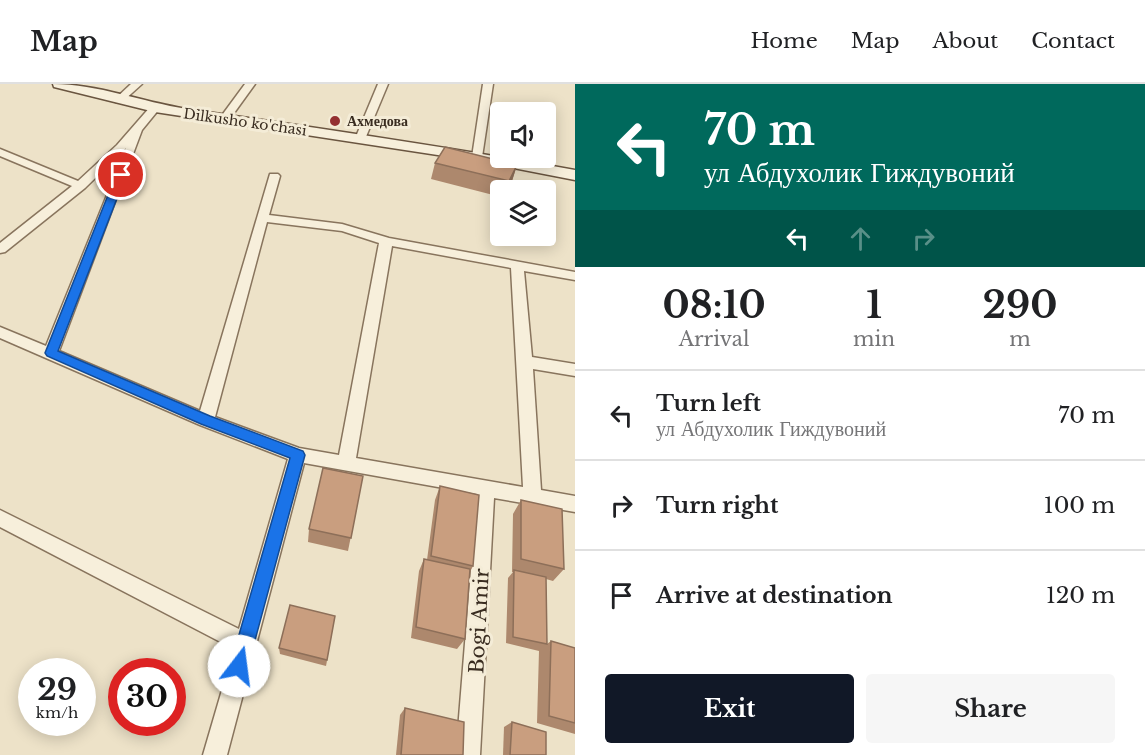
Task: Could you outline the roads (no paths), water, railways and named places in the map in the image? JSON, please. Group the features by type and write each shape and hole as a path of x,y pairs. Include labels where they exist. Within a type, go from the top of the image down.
{"street":[{"name":"Dilkusho ko'chasi","path":"59,84 156,108 477,157 575,175"},
{"path":"119,100 136,84"},
{"path":"225,118 250,84"},
{"path":"360,139 383,84"},
{"path":"477,157 488,84"},
{"path":"0,249 81,186 138,131 156,108"},
{"path":"51,353 138,131"},
{"path":"0,152 81,186"},
{"path":"206,420 274,176"},
{"path":"262,218 350,230 386,241 575,276"},
{"path":"346,464 386,241"},
{"path":"517,266 532,495"},
{"path":"0,332 206,420 298,455 575,504"},
{"path":"525,362 575,370"},
{"path":"215,755 298,455"},
{"path":"470,755 486,488"},
{"path":"0,518 245,643"}],"place":[{"name":"Ахмедова","path":"335,121"}]}
